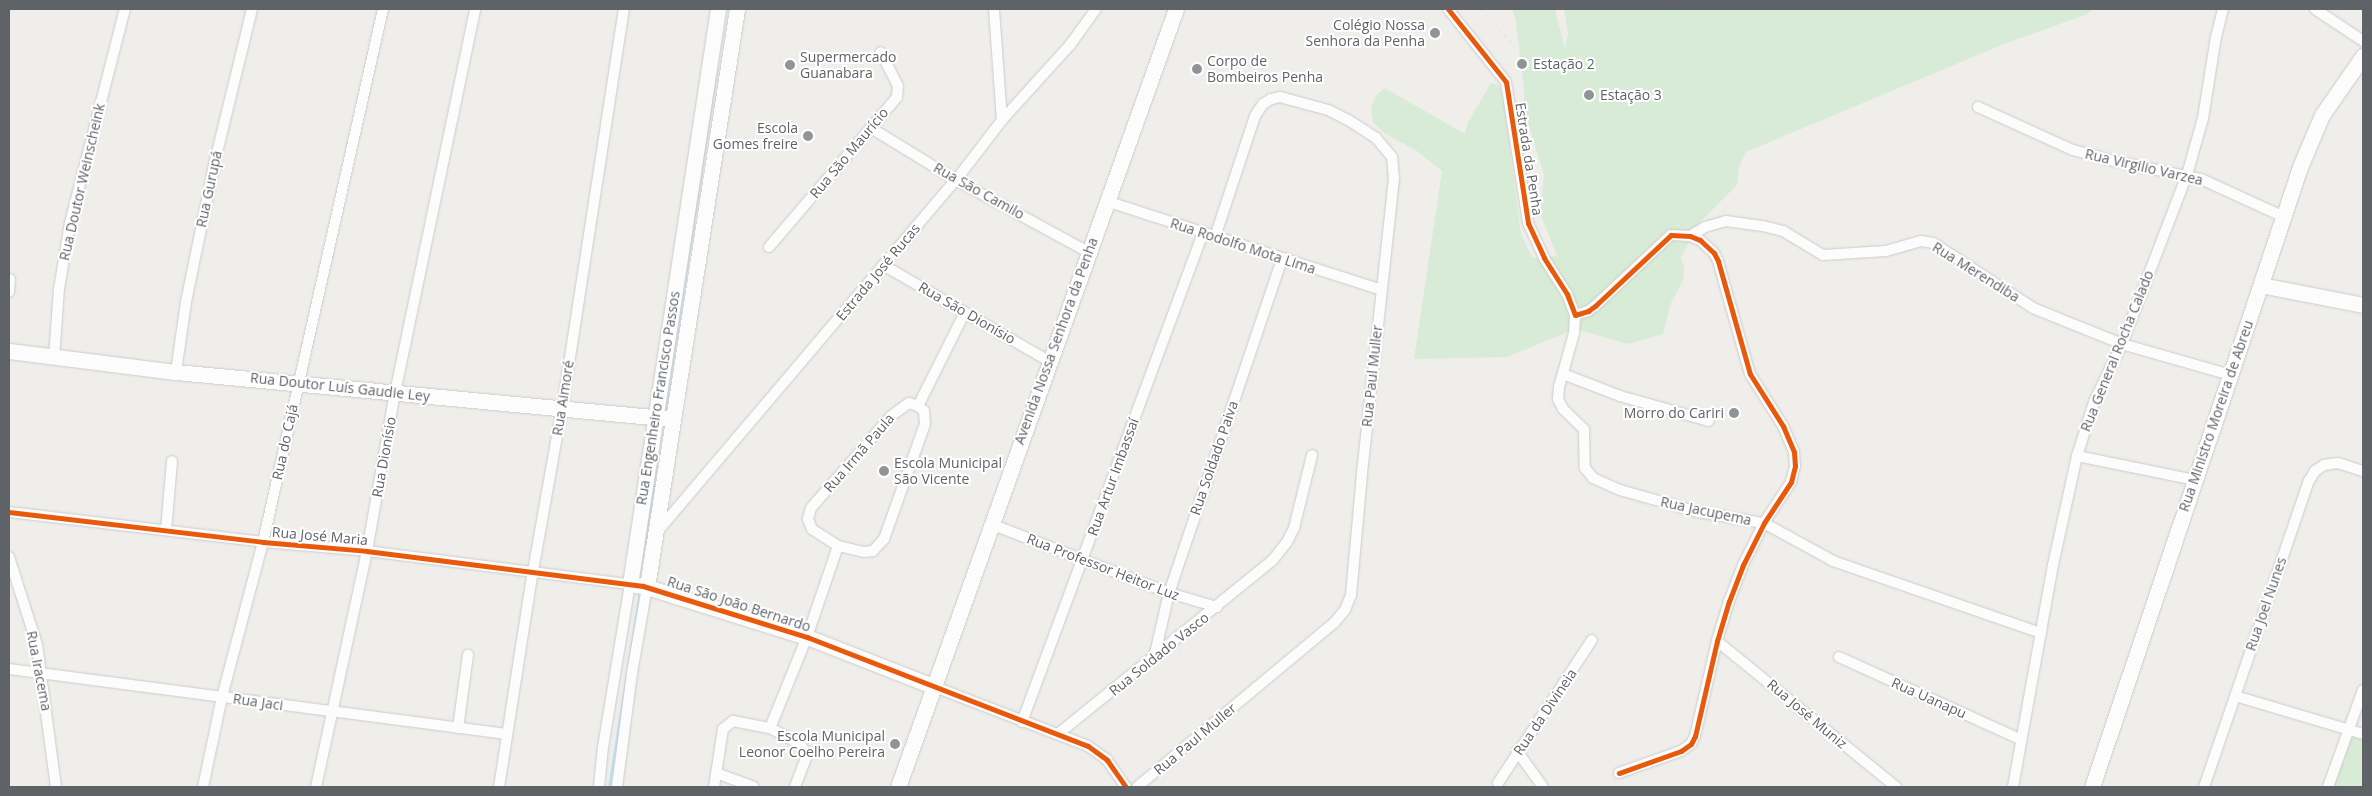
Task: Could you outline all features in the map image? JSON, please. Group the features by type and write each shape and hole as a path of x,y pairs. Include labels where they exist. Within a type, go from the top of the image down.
{"street":[{"name":"Rua Doutor Weinscheink","path":"54,358 59,289 65,247 125,9"},
{"name":"Rua Gurupá","path":"176,372 186,302 212,174 252,9"},
{"name":"Rua do Cajá","path":"203,787 222,697 262,542 383,9"},
{"name":"Rua Dionísio","path":"316,787 367,551 395,393 475,9"},
{"name":"Rua Aimoré","path":"499,787 533,571 562,409 624,9"},
{"name":"Rua Engenheiro Francisco Passos","path":"708,137 718,9"},
{"name":"Rua Engenheiro Francisco Passos","path":"618,787 632,673 639,586 663,419 708,137 737,9"},
{"path":"994,9 1002,120"},
{"name":"Estrada José Rucas","path":"657,532 956,180 1002,120 1070,45 1096,9"},
{"name":"Avenida Nossa Senhora da Penha","path":"898,787 1176,9"},
{"name":"Estrada da Penha","path":"1448,9 1506,82 1528,223 1544,258 1567,294 1575,315"},
{"name":"Rua General Rocha Calado","path":"2012,787 2076,456 2094,402 2122,344 2187,175 2203,118 2216,37 2223,9"},
{"path":"2315,9 2363,41"},
{"name":"Rua São Maurício","path":"769,247 899,92 894,75 882,52"},
{"name":"Rua Ministro Moreira de Abreu","path":"2092,787 2231,375 2282,216 2310,140 2322,116 2363,56"},
{"name":"Rua Paul Muller","path":"1137,787 1334,623 1345,610 1351,595 1381,290 1394,179 1392,157 1376,138 1328,110 1280,97 1271,99 1264,104 1255,116 1215,236"},
{"name":"Rua Virgilio Varzea","path":"1978,107 2073,150 2132,166 2187,175 2215,184 2282,216"},
{"name":"Rua São Camilo","path":"870,128 956,180 1088,252"},
{"name":"Rua Rodolfo Mota Lima","path":"1106,201 1282,260 1381,290"},
{"name":"Rua Merendiba","path":"1690,236 1705,227 1726,222 1763,226 1782,231 1823,255 1886,251 1921,241 1933,243 2034,308 2122,344 2231,375"},
{"name":"Rua Artur Imbassaí","path":"1022,722 1203,232"},
{"path":"1575,315 1588,311 1595,306 1671,235 1690,236 1709,248 1718,261 1750,374 1783,426 1794,452 1795,466 1791,482 1764,523 1743,565 1717,641 1698,732 1691,744 1682,751 1619,774"},
{"name":"Rua Soldado Paiva","path":"1154,658 1169,593 1282,260"},
{"name":"Rua São Dionísio","path":"883,265 1050,362"},
{"path":"9,292 10,279"},
{"path":"2260,285 2363,305"},
{"path":"918,406 965,312"},
{"name":"Rua Jacupema","path":"1575,315 1574,332 1559,387 1559,404 1584,429 1586,433 1583,453 1588,474 1601,483 1652,500 1698,512 1764,523 1833,561 2041,633"},
{"name":"Rua Doutor Luís Gaudie Ley","path":"9,351 176,372 298,382 663,419"},
{"path":"1563,374 1620,396 1709,421"},
{"name":"Rua Irmã Paula","path":"905,405 918,406 926,415 925,424 884,539 873,551 864,552 838,546 812,529 808,519 811,508 891,416 905,405"},
{"name":"Rua Engenheiro Francisco Passos","path":"598,787 603,747 639,586 657,532 663,419"},
{"name":"Rua Soldado Vasco","path":"1058,734 1264,569 1287,542 1294,528 1312,455"},
{"path":"2076,456 2194,480"},
{"path":"166,530 172,461"},
{"name":"Rua Joel Nunes","path":"2204,787 2312,476 2315,471 2324,465 2338,463 2363,471"},
{"name":"Rua José Maria","path":"9,512 262,542 367,551 639,586"},
{"name":"Rua Professor Heitor Luz","path":"991,524 1169,593 1217,607"},
{"path":"770,728 807,637 838,546"},
{"name":"Rua Iracema","path":"9,557 37,645 56,787"},
{"name":"Rua São João Bernardo","path":"639,586 807,637 935,687"},
{"name":"Rua da Divineia","path":"1498,783 1592,640"},
{"name":"Rua José Muniz","path":"1717,641 1896,787"},
{"path":"458,728 468,655"},
{"name":"Rua Uanapu","path":"1839,656 2020,739"},
{"name":"Rua Jaci","path":"9,670 42,672 331,712 508,734"},
{"path":"935,687 1088,746 1107,760 1126,787"},
{"path":"2328,787 2363,690"},
{"path":"2235,696 2363,734"},
{"path":"714,787 723,730 726,724 733,721 770,728 800,744 806,753 806,758 795,787"},
{"path":"1518,751 1543,787"},
{"path":"716,773 754,787"}],"green space":[{"path":"1512,9 1555,9 1565,49 1568,33 1564,9 2094,9 2085,15 2004,44 1746,152 1739,167 1737,185 1698,224 1681,258 1684,266 1683,280 1671,303 1663,334 1628,344 1575,329 1507,357 1414,359 1442,171 1417,151 1384,133 1373,122 1371,108 1376,96 1385,88 1465,134 1468,122 1491,83 1499,85 1503,98 1521,234 1533,258 1557,256 1540,213 1544,175 1524,110 1524,90 1516,22"},
{"path":"2350,734 2363,737 2363,787 2330,787"}],"waterway":[{"path":"664,414 716,69"},
{"path":"646,545 655,467"},
{"path":"609,787 640,591"}],"railway":[{"path":"1482,9 1526,60"},
{"path":"1633,64 1679,9"},
{"path":"1522,67 1588,99"}],"cycle path":[{"path":"1448,9 1506,82 1528,223 1544,258 1567,294 1575,315 1588,311 1595,306 1671,235 1690,236 1700,240 1714,253 1718,261 1750,374 1783,426 1794,452 1795,466 1791,482 1764,523 1743,565 1729,601 1717,641 1695,736 1691,744 1681,751 1619,773"},
{"path":"9,512 263,542 367,551 643,586 807,637 1088,746 1107,760 1126,787"}],"place":[{"name":"Colégio Nossa Senhora da Penha","path":"1435,33"},
{"name":"Estação 2","path":"1522,64"},
{"name":"Supermercado Guanabara","path":"790,65"},
{"name":"Corpo de Bombeiros Penha","path":"1197,69"},
{"name":"Estação 3","path":"1589,95"},
{"name":"Escola Gomes freire","path":"808,136"},
{"name":"Morro do Cariri","path":"1734,413"},
{"name":"Escola Municipal São Vicente","path":"884,471"},
{"name":"Escola Municipal Leonor Coelho Pereira","path":"895,744"}]}
